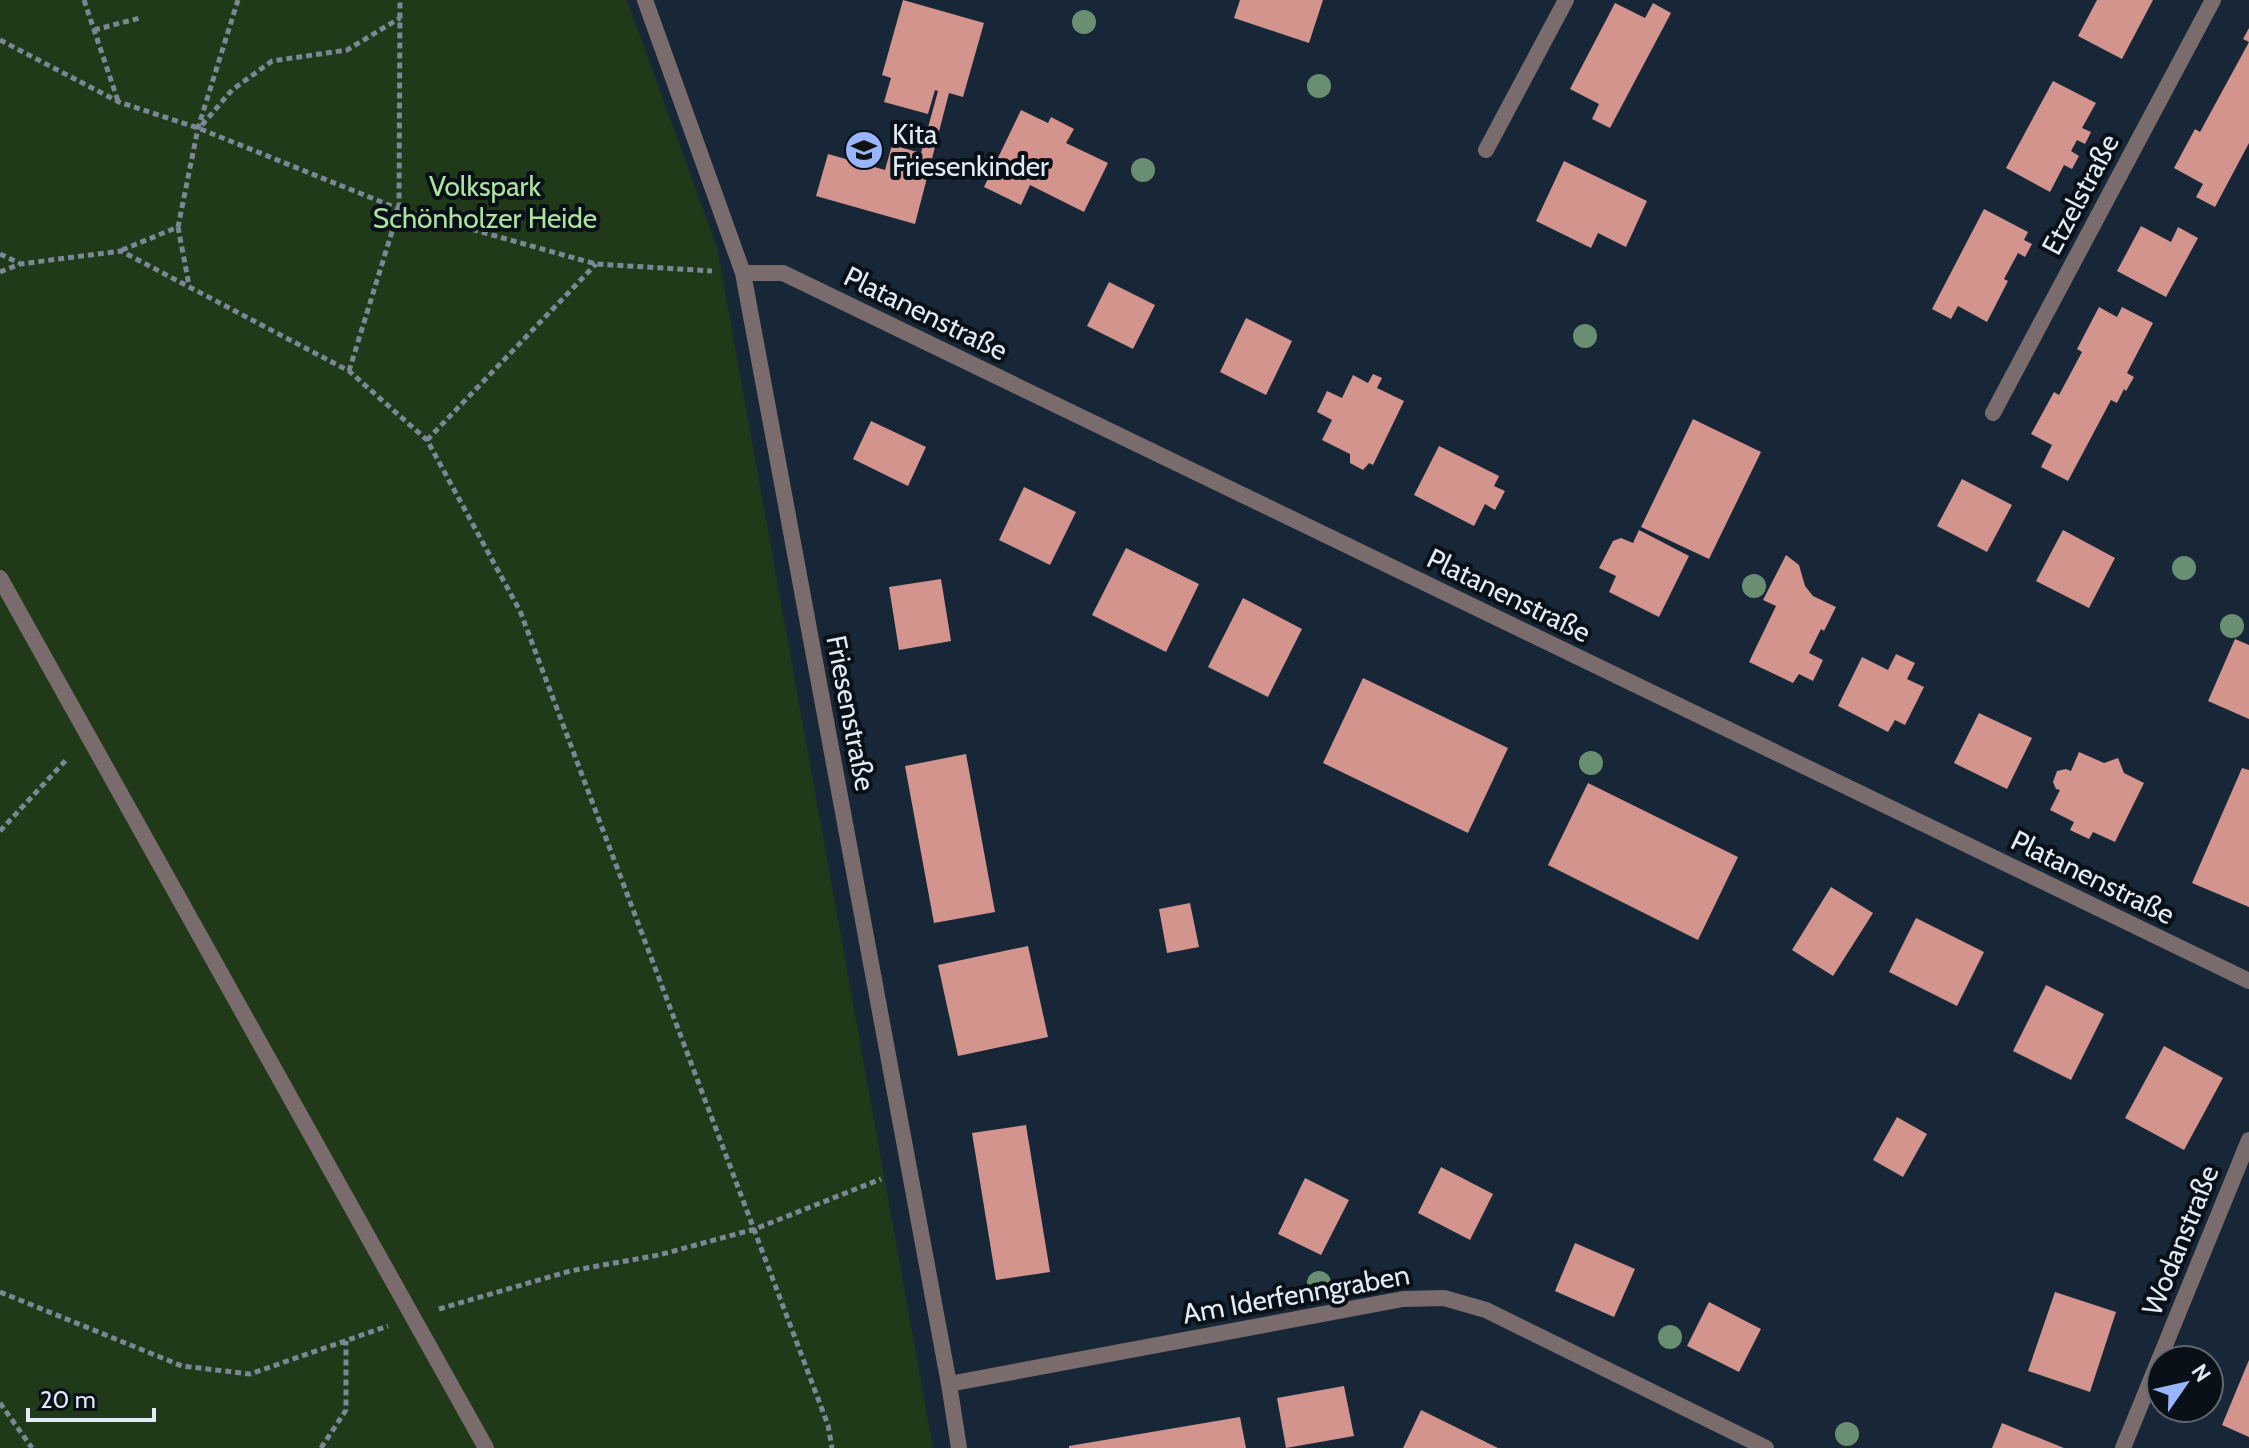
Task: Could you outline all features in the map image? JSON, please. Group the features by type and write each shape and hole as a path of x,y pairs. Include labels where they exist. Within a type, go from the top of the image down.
{"street":[{"name":"Friesenstraße","path":"645,0 743,273 959,1448"},
{"path":"1486,150 1566,0"},
{"name":"Etzelstraße","path":"1993,413 2213,0"},
{"name":"Platanenstraße","path":"743,273 783,273 2249,981"},
{"path":"0,578 486,1448"},
{"name":"Wodanstraße","path":"2123,1448 2249,1140"},
{"name":"Am Iderfenngraben","path":"949,1384 1403,1299 1444,1298 1486,1310 1766,1448"}],"path":[{"path":"84,0 119,102"},
{"path":"189,286 178,227 198,128 238,0"},
{"path":"349,371 399,209 400,0"},
{"path":"94,30 140,18"},
{"path":"198,128 232,90 272,61 347,50 400,18"},
{"path":"0,40 119,102 198,128 399,209 596,264 743,273"},
{"path":"0,272 20,264 121,251 178,227"},
{"path":"121,251 349,371 427,440 520,611 755,1229 828,1425 832,1448"},
{"path":"0,254 20,264"},
{"path":"427,440 596,264"},
{"path":"0,831 89,735"},
{"path":"755,1229 909,1167"},
{"path":"321,1448 346,1410 346,1340"},
{"path":"0,1403 32,1448"}],"green space":[{"name":"Volkspark Schönholzer Heide","path":"0,0 627,0 717,247 933,1448 0,1448"}],"building":[{"path":"903,0 984,23 963,97 949,93 915,224 816,196 828,154 885,170 892,145 921,153 938,91 935,90 928,114 884,102 891,78 882,75"},
{"path":"1240,0 1323,0 1309,43 1234,18"},
{"path":"2097,0 2153,0 2122,59 2078,36"},
{"path":"1615,3 1645,18 1653,3 1671,13 1610,128 1592,119 1599,104 1570,89"},
{"path":"2249,28 2249,42 2243,39"},
{"path":"2249,42 2249,143 2215,207 2196,197 2203,184 2174,168 2195,129 2200,132"},
{"path":"2053,81 2096,103 2082,128 2091,132 2085,144 2077,140 2071,151 2079,156 2072,169 2064,165 2050,192 2006,168"},
{"path":"1021,110 1048,123 1051,117 1074,129 1066,143 1108,163 1084,212 1030,185 1021,205 984,187"},
{"path":"1564,161 1647,201 1626,247 1598,233 1591,248 1536,221"},
{"path":"1984,209 2028,232 2024,240 2032,244 2025,257 2018,253 1987,322 1958,306 1951,319 1932,309"},
{"path":"2141,226 2171,242 2178,227 2198,238 2166,297 2117,271"},
{"path":"1109,282 1155,305 1133,349 1087,326"},
{"path":"2099,307 2117,317 2122,307 2153,323 2127,373 2134,377 2117,403 2111,400 2068,481 2041,467 2052,445 2031,434 2054,392 2059,395 2082,352 2077,349"},
{"path":"1246,318 1292,341 1266,395 1220,372"},
{"path":"1373,374 1382,378 1377,388 1404,401 1373,465 1369,463 1363,470 1350,463 1350,454 1322,440 1332,420 1317,412 1327,391 1342,398 1353,375 1368,383"},
{"path":"1693,419 1761,452 1709,559 1641,527"},
{"path":"871,421 926,447 908,486 853,459"},
{"path":"1439,446 1499,476 1494,486 1505,491 1495,510 1485,504 1474,526 1414,495"},
{"path":"1962,479 2012,505 1987,552 1937,526"},
{"path":"1024,487 1076,512 1050,565 999,540"},
{"path":"1639,530 1689,556 1659,617 1609,592 1616,576 1599,568 1613,541 1621,538 1633,543"},
{"path":"2063,530 2115,558 2089,608 2036,581"},
{"path":"1126,548 1199,584 1166,652 1092,615"},
{"path":"1786,555 1799,565 1805,586 1813,596 1836,607 1809,653 1823,660 1813,681 1799,674 1793,683 1749,662 1776,606 1763,600"},
{"path":"941,579 951,641 899,650 889,587"},
{"path":"1243,598 1302,629 1268,697 1208,667"},
{"path":"2235,639 2249,645 2249,719 2208,701"},
{"path":"1896,654 1915,663 1907,679 1924,687 1905,725 1895,720 1888,732 1838,706 1862,657 1888,670"},
{"path":"1363,678 1508,748 1468,833 1323,763"},
{"path":"1979,713 2032,738 2007,789 1954,763"},
{"path":"2079,752 2104,763 2118,758 2124,773 2144,783 2115,842 2093,832 2089,839 2070,830 2074,822 2050,810 2060,790 2053,782 2057,771 2071,771"},
{"path":"966,754 995,912 934,923 905,766"},
{"path":"2242,768 2249,770 2249,907 2192,883"},
{"path":"1588,783 1738,857 1698,940 1548,865"},
{"path":"1831,887 1873,913 1833,976 1792,950"},
{"path":"1190,903 1199,947 1167,953 1159,909"},
{"path":"1916,918 1984,952 1957,1006 1889,972"},
{"path":"1028,946 1048,1037 958,1056 938,965"},
{"path":"2046,985 2104,1014 2071,1080 2013,1051"},
{"path":"2164,1046 2223,1078 2184,1150 2125,1118"},
{"path":"1897,1117 1927,1134 1903,1177 1873,1160"},
{"path":"1026,1125 1050,1272 996,1280 972,1133"},
{"path":"1441,1167 1493,1194 1470,1240 1418,1213"},
{"path":"1305,1178 1349,1200 1321,1255 1278,1234"},
{"path":"1575,1243 1635,1269 1614,1317 1555,1291"},
{"path":"2055,1292 2116,1312 2090,1392 2028,1371"},
{"path":"1709,1302 1761,1329 1739,1372 1687,1346"},
{"path":"2249,1360 2249,1437 2222,1425"},
{"path":"1344,1386 1354,1436 1286,1448 1277,1398"},
{"path":"1421,1410 1498,1448 1403,1448"},
{"path":"1240,1417 1246,1448 1069,1448 1069,1446"},
{"path":"2002,1423 2064,1448 1992,1448"}],"place":[{"name":"Kita Friesenkinder","path":"864,150"}]}
